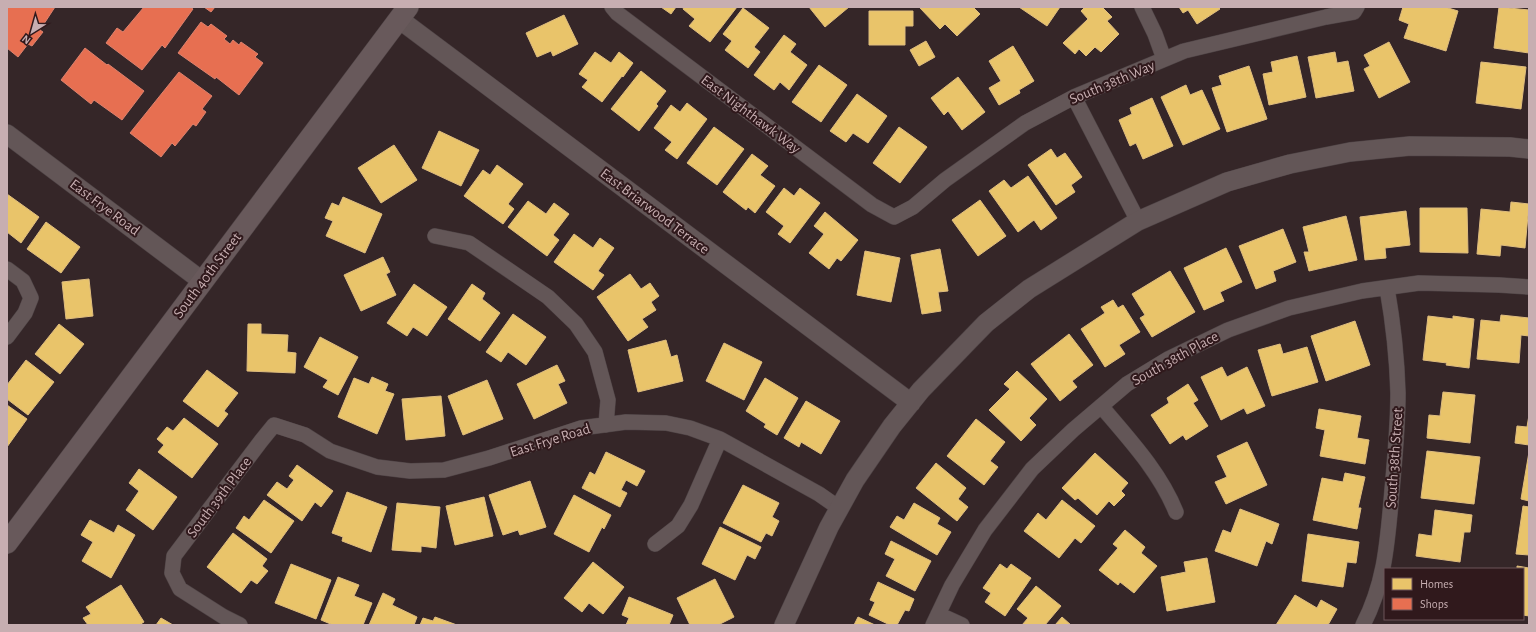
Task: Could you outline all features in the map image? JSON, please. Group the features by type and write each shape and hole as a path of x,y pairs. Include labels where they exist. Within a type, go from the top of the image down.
{"main road":[{"name":"South 40th Street","path":"7,543 403,13"}],"street":[{"name":"East Nighthawk Way","path":"612,7 617,13 872,204 894,217"},
{"path":"1142,7 1155,34 1164,59"},
{"name":"South 38th Way","path":"894,217 913,207 945,180 1025,123 1074,97 1184,51 1217,42 1354,12 1357,7"},
{"name":"East Briarwood Terrace","path":"403,13 911,403"},
{"path":"1074,97 1138,222"},
{"name":"East Frye Road","path":"7,134 202,281"},
{"path":"784,625 829,527 855,480 911,403 921,390 986,323 1029,289 1138,222 1227,182 1290,164 1350,152 1410,146 1510,147 1529,149"},
{"path":"435,236 469,243 548,297 576,324 595,352 608,400 606,425"},
{"path":"7,269 23,281 31,298 25,313 7,337"},
{"name":"South 38th Place","path":"936,620 952,585 985,530 1032,469 1073,430 1127,384 1163,363 1228,330 1289,308 1362,291 1419,283 1499,284 1529,287"},
{"name":"South 38th Street","path":"1363,625 1378,589 1385,561 1394,468 1398,393 1391,310 1387,288"},
{"path":"1101,406 1157,475 1176,512"},
{"name":"East Frye Road","path":"274,425 305,436 330,450 377,467 410,471 444,470 489,458 581,428 626,422 666,423 690,428 720,439 820,494 839,508"},
{"name":"South 39th Place","path":"240,625 224,617 180,589 172,573 174,556 274,425"},
{"path":"655,544 678,526 691,505 720,439"},
{"path":"936,620 962,625"}],"building: Homes":[{"path":"661,7 676,7 671,14"},
{"path":"684,7 737,7 710,42 689,26 695,19 683,9"},
{"path":"809,7 849,7 825,27"},
{"path":"973,7 980,14 957,36 945,24 940,29 920,8"},
{"path":"1019,7 1060,7 1047,26"},
{"path":"1085,7 1102,7 1112,17 1107,21 1119,34 1101,52 1095,47 1086,56 1079,49 1075,54 1063,43 1088,19 1081,11"},
{"path":"1179,7 1218,7 1220,9 1197,24 1188,10 1183,13"},
{"path":"1403,7 1445,7 1458,11 1446,51 1404,38 1409,24 1399,20"},
{"path":"1499,7 1529,10 1529,53 1494,48"},
{"path":"743,8 769,28 754,47 760,52 748,68 725,50 732,41 723,34"},
{"path":"869,11 913,11 913,26 905,26 905,45 869,45"},
{"path":"564,15 578,44 553,56 551,51 537,57 526,33"},
{"path":"784,35 796,44 790,52 807,65 789,90 780,82 774,90 754,75"},
{"path":"926,41 935,57 919,66 910,50"},
{"path":"1389,42 1410,82 1379,98 1364,69 1370,66 1364,55"},
{"path":"1013,46 1034,81 1019,90 1020,93 999,105 989,88 1001,81 989,61"},
{"path":"595,52 611,63 619,52 633,63 602,102 582,87 588,80 579,74"},
{"path":"1335,52 1337,63 1348,61 1354,91 1316,98 1308,57"},
{"path":"1297,56 1306,97 1269,105 1263,74 1273,72 1271,62"},
{"path":"1481,62 1526,67 1521,109 1476,103"},
{"path":"819,65 847,85 821,122 792,102"},
{"path":"1249,66 1267,119 1227,132 1212,88 1222,85 1219,76"},
{"path":"641,71 666,91 656,104 658,106 639,131 611,109"},
{"path":"958,77 985,112 962,130 948,111 944,115 931,98"},
{"path":"1186,85 1190,95 1202,90 1220,129 1183,145 1161,97"},
{"path":"857,94 887,116 868,143 853,133 846,142 830,131"},
{"path":"1152,98 1173,146 1143,159 1136,143 1130,146 1119,120 1132,114 1130,108"},
{"path":"687,103 707,119 677,159 665,150 672,142 654,128 671,105 680,112"},
{"path":"714,127 744,149 717,185 687,163"},
{"path":"899,127 927,147 900,183 873,163"},
{"path":"439,131 479,150 461,186 422,168"},
{"path":"394,145 417,180 381,203 358,168"},
{"path":"1051,149 1057,158 1065,153 1082,177 1071,185 1075,192 1056,205 1028,165"},
{"path":"752,154 768,166 760,175 775,186 755,213 748,207 746,210 723,192"},
{"path":"497,165 523,184 508,204 514,209 503,224 464,196 483,170 490,175"},
{"path":"1028,176 1057,218 1041,230 1034,220 1018,232 989,191 1004,180 1011,188"},
{"path":"784,188 794,196 800,188 820,203 790,243 778,234 784,226 766,212"},
{"path":"7,194 39,217 21,243 7,232"},
{"path":"343,197 382,214 365,253 326,236 333,221 325,218 332,203 339,206"},
{"path":"980,200 1006,236 978,256 952,220"},
{"path":"528,201 546,214 554,203 569,214 553,235 559,240 547,256 508,227"},
{"path":"1511,202 1529,204 1525,248 1501,245 1500,256 1477,254 1481,209 1510,212"},
{"path":"1420,208 1467,208 1468,253 1420,252"},
{"path":"1406,211 1410,245 1385,248 1386,258 1365,260 1360,217"},
{"path":"825,212 858,240 841,261 837,258 829,269 809,253 824,234 814,226"},
{"path":"1346,216 1357,260 1309,271 1304,252 1309,252 1303,227"},
{"path":"46,222 80,247 61,273 27,249"},
{"path":"1283,229 1296,262 1273,271 1276,281 1256,289 1239,246"},
{"path":"574,234 593,248 600,238 614,248 598,271 604,275 593,290 554,262"},
{"path":"1226,248 1242,282 1220,292 1224,301 1204,310 1184,268"},
{"path":"940,249 948,291 938,292 941,311 922,314 911,255"},
{"path":"865,251 900,258 891,302 857,295"},
{"path":"383,257 390,272 386,274 396,295 361,311 344,275"},
{"path":"1170,271 1195,312 1152,337 1140,318 1145,315 1132,294"},
{"path":"630,274 641,289 650,283 659,296 651,302 656,310 642,319 648,327 628,341 597,297"},
{"path":"89,279 93,316 66,319 62,282"},
{"path":"414,284 447,307 427,336 413,327 407,336 387,323"},
{"path":"472,284 485,293 482,299 500,313 480,341 448,319"},
{"path":"1113,300 1118,308 1123,305 1140,332 1119,345 1125,354 1105,367 1081,329 1105,313 1101,307"},
{"path":"513,314 546,337 526,365 508,352 501,362 486,352"},
{"path":"1501,315 1529,318 1529,336 1521,335 1519,363 1477,359 1481,320 1500,322"},
{"path":"1428,316 1453,319 1453,316 1474,319 1469,368 1423,360"},
{"path":"1355,321 1370,365 1326,381 1311,336"},
{"path":"59,324 84,344 60,374 35,354"},
{"path":"248,324 261,324 261,334 288,335 287,352 296,353 295,373 247,371"},
{"path":"1069,334 1093,365 1072,381 1077,387 1060,401 1031,364"},
{"path":"320,337 358,357 338,395 323,387 328,380 304,367"},
{"path":"666,340 671,357 677,355 683,381 638,392 628,350"},
{"path":"724,343 762,362 744,400 706,381"},
{"path":"1280,344 1283,354 1307,347 1318,382 1272,396 1258,350"},
{"path":"26,360 54,382 28,415 7,399 7,385"},
{"path":"557,365 565,381 558,384 567,403 534,419 517,384"},
{"path":"1222,367 1227,377 1247,367 1265,406 1247,414 1244,408 1221,420 1201,377"},
{"path":"207,370 238,393 224,411 228,414 218,427 183,401"},
{"path":"1017,371 1047,399 1029,418 1036,425 1021,441 989,410 1010,389 1004,384"},
{"path":"372,377 388,384 385,391 394,394 377,434 338,417 354,378 369,384"},
{"path":"765,378 798,398 777,435 764,427 766,424 746,411"},
{"path":"487,380 503,419 463,435 448,396"},
{"path":"1188,384 1198,400 1193,403 1208,426 1186,440 1183,435 1170,444 1151,415 1169,403 1167,398"},
{"path":"1443,392 1475,395 1470,443 1427,438 1429,415 1440,416"},
{"path":"441,396 445,436 406,440 402,399"},
{"path":"806,401 840,421 821,454 801,442 799,447 784,438"},
{"path":"7,405 27,419 7,447"},
{"path":"1319,409 1361,416 1357,438 1369,440 1365,464 1320,456 1325,430 1316,428"},
{"path":"1529,415 1529,445 1515,443 1517,426 1527,427"},
{"path":"184,418 218,444 192,478 158,452 164,445 157,439 167,427 173,431"},
{"path":"976,419 1005,442 990,461 998,467 984,485 947,456"},
{"path":"1247,442 1267,485 1226,504 1215,482 1227,477 1217,456"},
{"path":"1427,451 1480,457 1474,504 1421,498"},
{"path":"606,452 645,471 637,486 626,480 621,490 627,493 620,507 582,488 590,472 595,475"},
{"path":"1529,452 1529,501 1521,499"},
{"path":"1095,453 1128,483 1121,491 1125,495 1114,506 1109,501 1097,515 1078,498 1075,500 1062,488"},
{"path":"936,463 966,488 958,499 968,507 957,521 916,488"},
{"path":"297,465 333,491 321,507 315,502 302,521 267,495 277,482 287,489 294,480 289,476"},
{"path":"139,469 177,497 153,530 126,510 139,491 129,483"},
{"path":"1345,473 1365,477 1358,508 1361,508 1357,529 1313,520 1322,478 1343,482"},
{"path":"530,481 546,527 520,535 518,530 503,535 489,495"},
{"path":"743,485 779,503 772,517 779,521 772,536 766,533 761,542 723,523"},
{"path":"347,492 387,507 371,552 342,541 343,537 332,533"},
{"path":"574,495 611,515 604,529 602,527 589,552 554,534"},
{"path":"484,497 493,536 455,545 446,506"},
{"path":"264,500 294,521 271,553 236,528 244,516 249,520"},
{"path":"1062,500 1095,526 1081,543 1075,538 1059,558 1024,531 1038,513 1046,520"},
{"path":"397,503 440,507 436,548 421,546 421,552 392,550"},
{"path":"914,503 940,518 937,524 951,532 937,555 890,527 897,516 904,520"},
{"path":"1523,506 1529,507 1529,555 1516,554"},
{"path":"1240,509 1279,524 1272,544 1266,541 1257,566 1215,551 1223,530 1231,533"},
{"path":"1435,510 1472,515 1470,532 1464,532 1460,562 1416,556 1419,534 1432,536"},
{"path":"90,520 114,533 118,525 135,535 111,578 82,561 93,542 81,535"},
{"path":"720,527 761,547 755,559 747,555 735,580 702,564"},
{"path":"1125,530 1145,547 1141,553 1157,566 1134,593 1120,582 1118,585 1099,570 1118,548 1113,544"},
{"path":"233,533 267,559 262,566 268,571 257,584 251,580 241,593 207,567"},
{"path":"1308,534 1359,542 1356,563 1347,562 1343,587 1302,581"},
{"path":"891,541 931,561 915,591 886,576 895,559 885,554"},
{"path":"1207,558 1215,602 1167,611 1161,577 1186,572 1184,562"},
{"path":"593,562 624,587 603,614 589,603 582,612 564,598"},
{"path":"291,564 331,580 316,619 275,603"},
{"path":"1000,564 1007,569 1011,564 1031,578 1005,616 985,602 991,593 983,588"},
{"path":"1517,566 1529,568 1529,616 1524,615 1524,568 1517,568"},
{"path":"338,577 359,585 354,596 372,603 363,625 333,625 321,620"},
{"path":"715,579 734,617 718,625 690,625 677,598"},
{"path":"878,582 914,599 909,611 905,610 897,625 890,625 869,615 875,602 870,600"},
{"path":"121,585 144,622 139,625 88,625 83,618 91,614 86,607"},
{"path":"1036,586 1061,606 1045,625 1022,625 1028,618 1017,609"},
{"path":"383,593 395,599 392,605 417,617 414,625 369,625"},
{"path":"1295,595 1317,608 1321,600 1337,609 1328,625 1276,625"},
{"path":"629,597 673,615 669,625 626,625 629,618 622,615"},
{"path":"435,617 457,625 420,625 423,618 433,621"},
{"path":"858,617 875,625 854,625"},
{"path":"1062,617 1071,625 1055,625"},
{"path":"161,618 173,625 156,625"}],"building: Shops":[{"path":"7,7 55,7 40,30 43,32 32,46 28,44 18,57 7,48"},
{"path":"144,7 190,7 193,9 165,48 162,45 142,70 106,43 117,28 123,32"},
{"path":"204,7 215,7 211,12"},
{"path":"201,22 208,27 211,24 227,36 224,39 230,44 233,40 239,45 241,42 258,54 255,57 263,63 239,95 216,77 215,79 178,53"},
{"path":"85,48 144,91 122,120 94,100 91,104 61,80"},
{"path":"179,72 212,96 202,109 206,112 196,126 193,124 175,146 172,143 161,157 130,133"}]}
